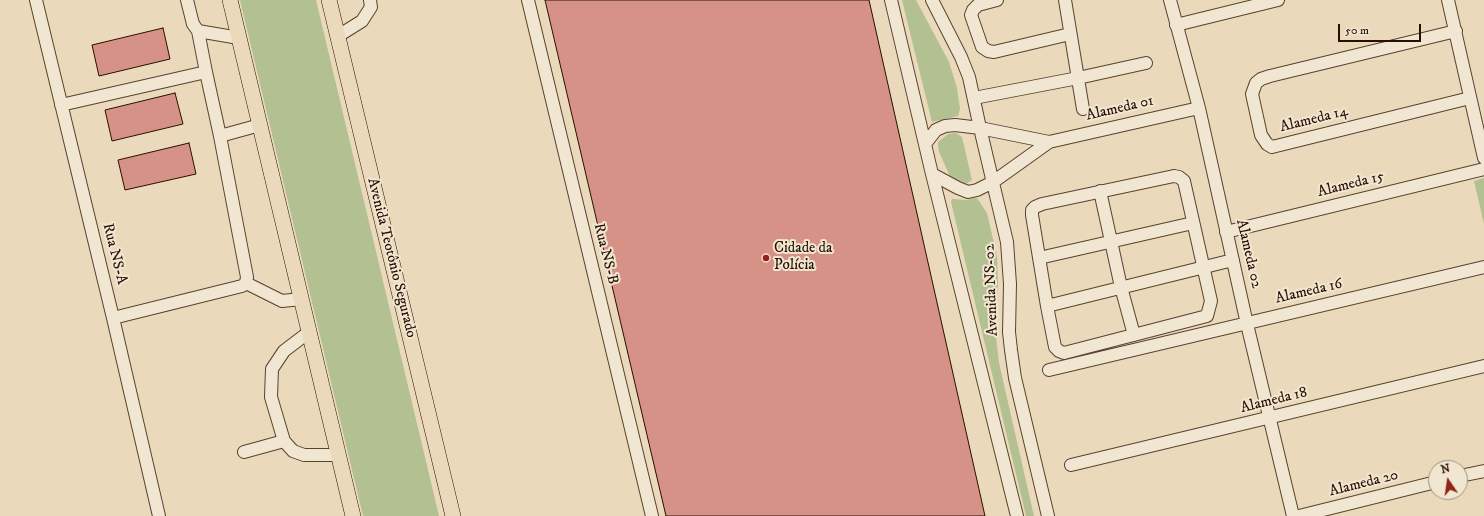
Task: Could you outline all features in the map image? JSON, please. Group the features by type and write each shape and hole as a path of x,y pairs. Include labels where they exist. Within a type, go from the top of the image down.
{"main road":[{"path":"230,0 352,516"},
{"name":"Avenida Teotônio Segurado","path":"329,0 453,516"}],"street":[{"name":"Rua NS-A","path":"36,0 159,516"},
{"path":"113,318 242,286 246,283 247,277 220,136 198,31 193,24 187,0"},
{"path":"338,36 362,21 371,7 370,0"},
{"name":"Rua NS-B","path":"528,0 652,516"},
{"name":"Avenida NS-02","path":"891,0 932,174 1017,516"},
{"name":"Avenida NS-02","path":"932,0 961,57 969,77 1008,242 1010,284 1009,332 1015,378 1048,516"},
{"path":"997,0 978,5 973,10 971,15 982,47 988,51 994,52 1070,34"},
{"path":"1065,0 1083,109"},
{"name":"Alameda 02","path":"1170,0 1199,108 1247,324 1293,516"},
{"path":"1176,24 1278,0"},
{"path":"1448,0 1484,158"},
{"path":"198,31 239,38"},
{"name":"Alameda 14","path":"1456,31 1270,76 1261,79 1256,83 1252,94 1261,135 1267,144 1272,147 1470,98"},
{"path":"974,98 1146,63"},
{"path":"61,104 206,72"},
{"name":"Alameda 01","path":"993,182 1049,142 1199,108"},
{"path":"220,136 260,125"},
{"path":"925,144 936,130 945,126 955,125 980,128"},
{"name":"Alameda 01","path":"980,128 1049,142"},
{"name":"Alameda 15","path":"1226,232 1484,169"},
{"path":"932,174 968,192 993,182"},
{"path":"1174,176 1179,177 1184,181 1202,267 1211,301 1207,316 1064,353 1055,347 1032,210 1042,204 1100,190 1174,176"},
{"path":"1100,190 1121,287 1134,335"},
{"path":"1039,258 1193,223"},
{"path":"1048,306 1233,260"},
{"name":"Alameda 16","path":"1049,370 1484,267"},
{"path":"246,283 282,301 301,299"},
{"path":"309,332 284,351 272,369 271,397 284,442 293,451 304,455 338,455"},
{"name":"Alameda 18","path":"1071,466 1484,366"},
{"path":"244,452 284,442"},
{"path":"1468,474 1484,471"},
{"name":"Alameda 20","path":"1299,516 1428,484"}],"green space":[{"path":"240,0 316,0 439,516 363,516"},
{"path":"902,0 916,0 949,62 957,88 960,109 958,116 932,122"},
{"path":"956,133 962,137 972,180 959,187 953,183 939,152 938,146 938,142 948,134"},
{"path":"1484,178 1484,224 1474,181"},
{"path":"977,198 987,213 997,256 998,281 995,329 999,363 1034,516 1026,516 951,202 952,199 967,200"}],"building":[{"name":"Cidade da Polícia","path":"545,0 869,0 985,516 666,516"},
{"path":"163,28 170,59 99,76 92,45"},
{"path":"175,93 183,124 112,141 105,110"},
{"path":"189,143 196,174 125,190 118,160"}],"place":[{"name":"Cidade da Polícia","path":"766,258"}]}
